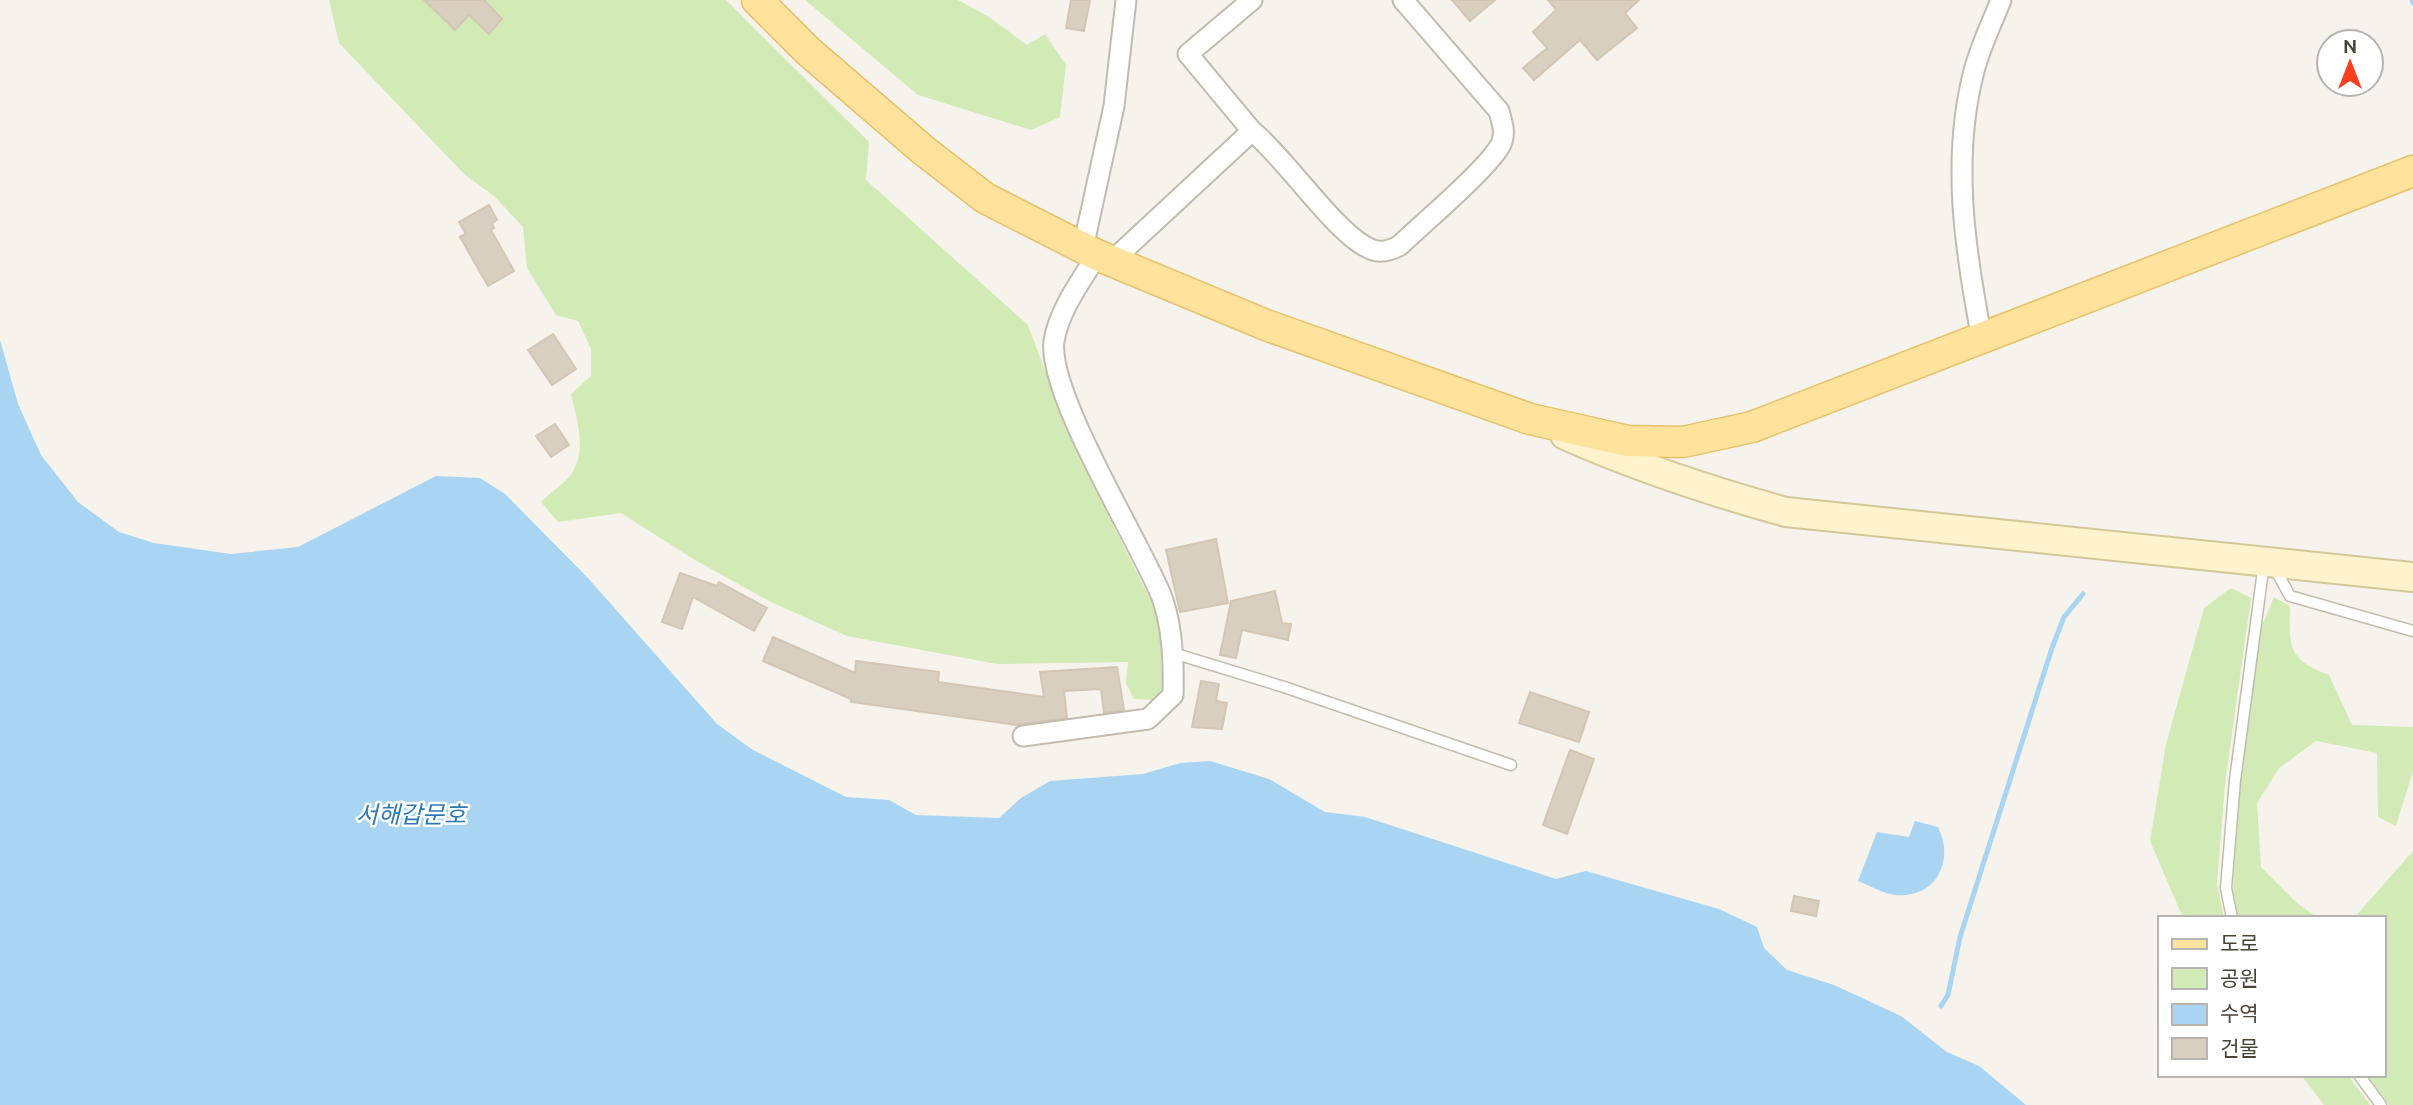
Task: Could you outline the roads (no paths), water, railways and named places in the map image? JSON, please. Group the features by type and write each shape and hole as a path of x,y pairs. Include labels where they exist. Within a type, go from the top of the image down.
{"main road":[{"path":"757,0 808,51 923,150 985,198 1097,254 1266,325 1530,419 1629,464 1710,491 1786,512 2413,577"},
{"path":"1530,419 1628,441 1683,442 1752,427 2413,171"}],"street":[{"path":"1023,736 1148,719 1173,695 1172,653 1161,597 1060,385 1054,354 1054,339 1061,320 1097,254 1126,0"},
{"path":"1252,0 1188,54 1252,131 1273,148 1348,235 1373,250 1388,251 1399,246 1485,162 1501,144 1504,130 1499,111 1403,0"},
{"path":"1982,339 1961,197 1962,129 1974,69 2000,0"},
{"path":"1097,254 1252,131"}],"lane":[{"path":"2268,563 2290,596 2413,631"},
{"path":"2232,916 2226,888 2235,780 2268,563"},
{"path":"1172,653 1284,687 1511,765"},
{"path":"2360,1077 2381,1105"}],"water":[{"name":"서해갑문호","path":"0,340 18,404 41,455 78,502 119,532 154,543 231,554 298,547 436,476 480,478 505,494 587,577 717,724 753,750 846,797 889,800 916,815 999,818 1021,798 1050,781 1143,774 1180,763 1210,761 1269,779 1325,812 1365,817 1556,879 1586,871 1719,909 1757,927 1764,948 1787,970 1834,985 1901,1016 1947,1052 1979,1066 2026,1105 0,1105"},
{"path":"1915,821 1938,827 1943,840 1943,865 1931,884 1909,895 1895,895 1858,881 1877,832 1909,837"}],"waterway":[{"path":"1941,1006 1948,995 1960,937 2052,648 2064,617 2083,594"}]}
